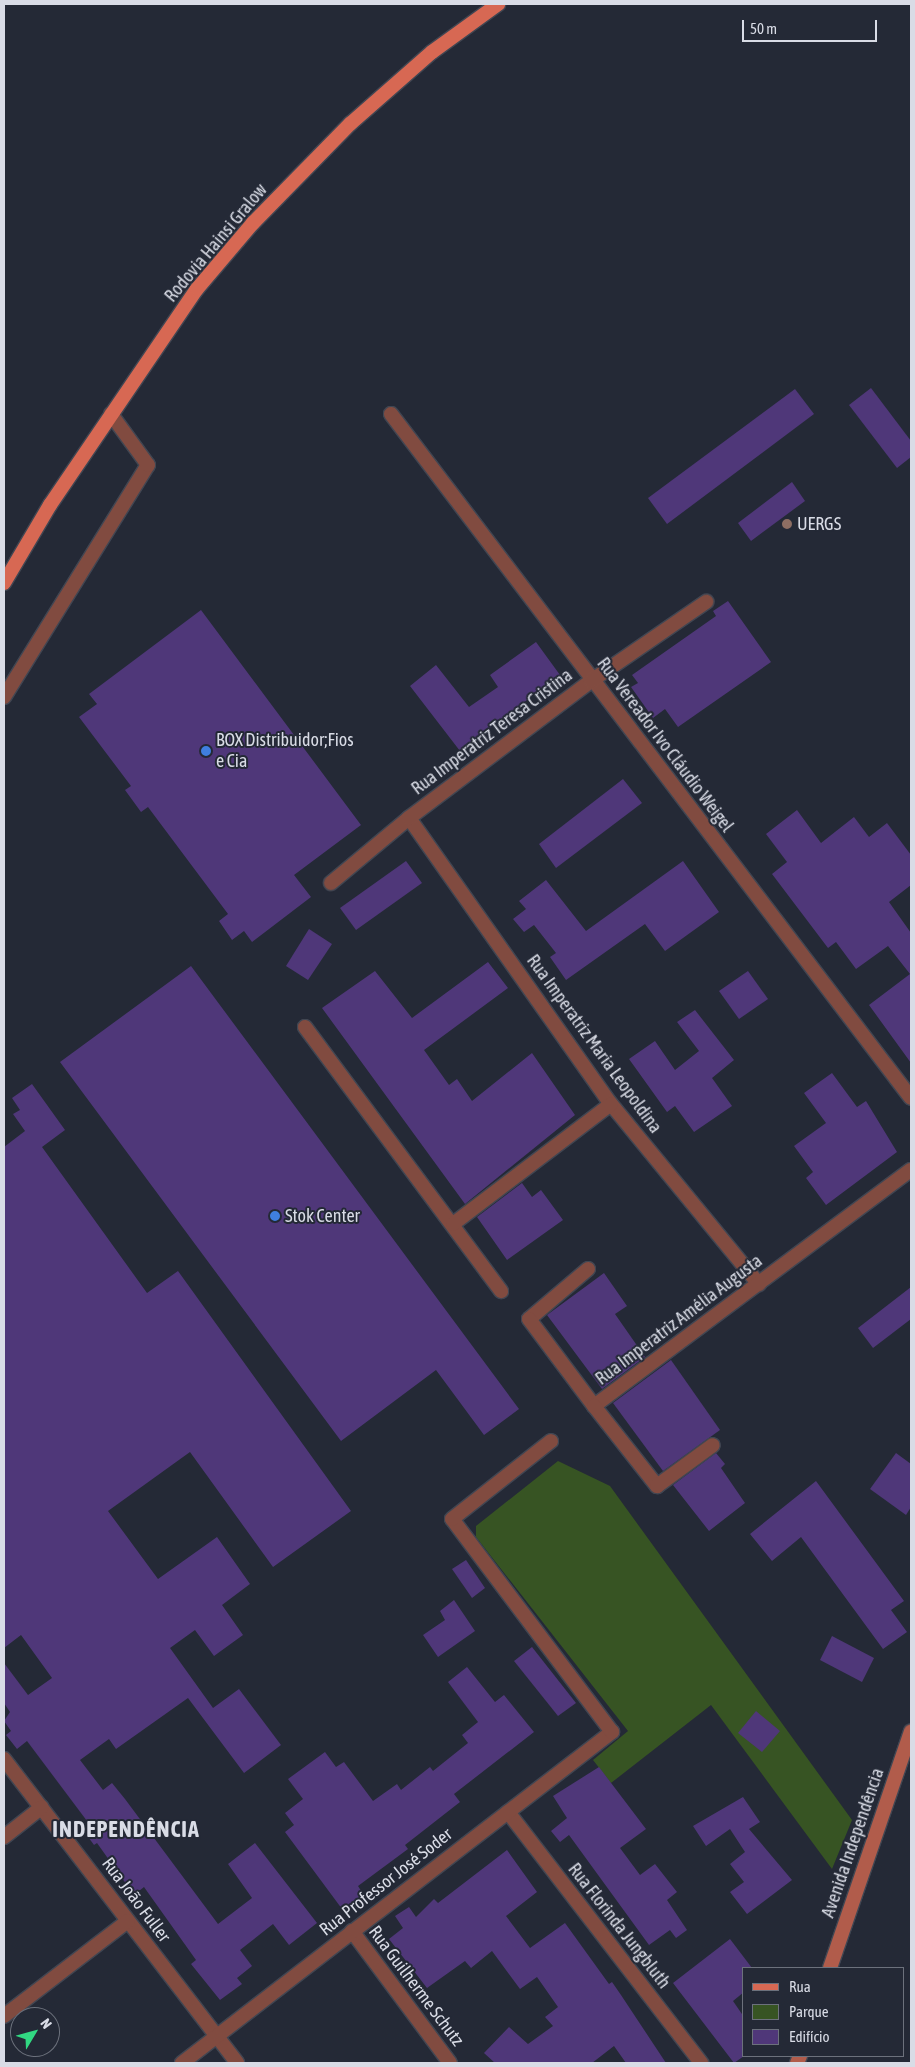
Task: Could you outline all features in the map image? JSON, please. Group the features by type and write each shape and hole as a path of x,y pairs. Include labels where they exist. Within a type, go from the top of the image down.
{"main road":[{"name":"Rodovia Hainsi Gralow","path":"4,583 111,414 197,289 253,223 350,124 432,52 498,4"},
{"name":"Avenida Independência","path":"830,1967 911,1731"}],"street":[{"path":"4,696 148,465 111,414"},
{"name":"Rua Vereador Ivo Cláudio Weigel","path":"390,414 591,681 911,1098"},
{"name":"Rua Imperatriz Teresa Cristina","path":"331,883 409,818 591,681 706,602"},
{"name":"Rua Imperatriz Maria Leopoldina","path":"409,818 611,1104 759,1284"},
{"path":"305,1027 501,1291"},
{"path":"453,1224 611,1104"},
{"name":"Rua Imperatriz Amélia Augusta","path":"588,1269 529,1318 594,1406 911,1170"},
{"path":"594,1406 657,1486 713,1445"},
{"name":"Rua Professor José Soder","path":"182,2063 612,1732 452,1519 550,1441"},
{"name":"Rua João Fuller","path":"4,1759 237,2063"},
{"path":"4,1837 42,1807"},
{"name":"Rua Florinda Jungbluth","path":"508,1812 701,2063"},
{"path":"4,2016 128,1921"},
{"name":"Rua Guilherme Schutz","path":"352,1931 450,2063"}],"green space":[{"path":"558,1461 610,1486 852,1820 832,1869 711,1705 611,1783 593,1760 628,1731 476,1537 476,1526"}],"building":[{"path":"871,388 911,441 911,457 897,468 849,405"},
{"path":"795,389 814,414 667,524 648,498"},
{"path":"792,482 805,501 751,541 738,523"},
{"path":"728,601 771,662 678,727 665,709 653,718 631,687 638,683 632,675 716,616 713,611"},
{"name":"BOX Distribuidor;Fios e Cia","path":"201,610 361,825 294,875 311,897 252,942 244,931 232,940 219,921 228,914 148,807 141,812 125,790 131,786 79,717 97,704 89,694"},
{"path":"536,642 560,675 460,751 410,686 436,665 469,707 498,687 490,675"},
{"path":"623,779 642,803 556,868 539,844"},
{"path":"797,810 821,843 854,817 869,837 887,823 911,855 911,885 889,902 911,933 911,1063 869,1005 910,974 888,946 856,969 836,942 828,948 772,874 787,862 766,834"},
{"path":"406,861 422,883 356,930 340,908"},
{"path":"683,861 719,912 665,951 645,924 566,980 550,957 556,953 534,925 524,932 513,919 526,909 519,901 546,880 586,931"},
{"path":"309,929 332,944 308,980 286,966"},
{"path":"488,962 508,988 424,1050 449,1085 457,1079 472,1101 532,1053 575,1115 465,1204 322,1008 375,971 412,1018"},
{"name":"Stok Center","path":"191,966 519,1409 484,1435 436,1370 341,1441 60,1062"},
{"path":"748,971 768,999 739,1019 719,991"},
{"path":"695,1010 734,1060 712,1078 732,1106 694,1132 675,1106 667,1112 629,1059 655,1041 675,1070 699,1051 677,1022"},
{"path":"832,1073 857,1107 866,1101 897,1152 826,1205 806,1178 813,1172 794,1146 826,1123 804,1093"},
{"path":"32,1084 65,1130 42,1147 147,1293 178,1271 351,1511 273,1567 190,1452 108,1511 158,1579 217,1537 250,1584 222,1605 243,1635 214,1656 195,1630 170,1648 213,1708 239,1689 281,1745 244,1773 188,1698 116,1749 109,1739 80,1760 103,1790 112,1783 218,1924 252,1898 228,1864 255,1843 317,1923 289,1945 273,1924 240,1950 252,1966 237,1978 242,1984 220,2000 191,1964 196,1960 144,1887 134,1895 97,1843 94,1845 83,1830 90,1825 27,1741 17,1749 6,1735 11,1731 4,1721 10,1712 4,1703 4,1663 28,1695 52,1678 21,1635 4,1648 4,1147 25,1131 13,1114 20,1110 12,1098"},
{"path":"522,1183 532,1197 541,1190 563,1220 507,1260 477,1217"},
{"path":"604,1273 627,1306 615,1314 645,1357 602,1389 547,1315"},
{"path":"911,1287 911,1319 873,1348 858,1328"},
{"path":"671,1360 720,1430 663,1471 613,1403"},
{"path":"716,1453 725,1464 721,1468 745,1503 709,1531 673,1485"},
{"path":"896,1453 911,1464 911,1507 906,1515 870,1489"},
{"path":"816,1481 904,1601 891,1610 907,1632 883,1649 801,1537 772,1561 750,1534"},
{"path":"466,1560 485,1588 472,1598 452,1569"},
{"path":"454,1600 475,1631 438,1657 423,1635 445,1620 440,1611"},
{"path":"832,1636 874,1658 862,1682 820,1660"},
{"path":"532,1647 576,1703 558,1716 514,1661"},
{"path":"467,1667 495,1702 504,1695 534,1732 454,1794 460,1802 405,1845 408,1849 358,1886 365,1897 345,1913 285,1832 294,1825 285,1813 303,1799 288,1779 325,1752 336,1767 344,1762 373,1801 397,1784 401,1790 430,1767 433,1771 468,1743 462,1735 478,1722 448,1682"},
{"path":"756,1711 780,1731 762,1752 738,1733"},
{"path":"599,1767 646,1829 620,1848 640,1875 655,1864 677,1892 667,1900 687,1930 676,1938 670,1930 649,1945 569,1835 560,1842 551,1831 567,1818 553,1796"},
{"path":"743,1797 760,1822 749,1829 792,1880 747,1914 730,1892 744,1882 730,1864 745,1852 730,1829 706,1846 693,1826"},
{"path":"507,1850 537,1892 506,1916 530,1948 565,1923 609,1984 612,1982 666,2063 626,2063 614,2046 592,2063 495,2063 484,2053 509,2027 528,2044 553,2026 545,2017 558,2007 537,1977 520,1989 492,1951 471,1968 465,1961 427,1988 389,1939 403,1928 395,1916 409,1907 416,1917 434,1899 438,1903"},
{"path":"730,1939 751,1967 742,1967 742,1994 733,2001 742,2014 743,2057 734,2063 673,1983"}],"place":[{"name":"UERGS","path":"787,524"},
{"name":"BOX Distribuidor;Fios e Cia","path":"206,751"},
{"name":"Stok Center","path":"275,1216"}],"district":[{"name":"INDEPENDÊNCIA","path":"126,1830"}]}
